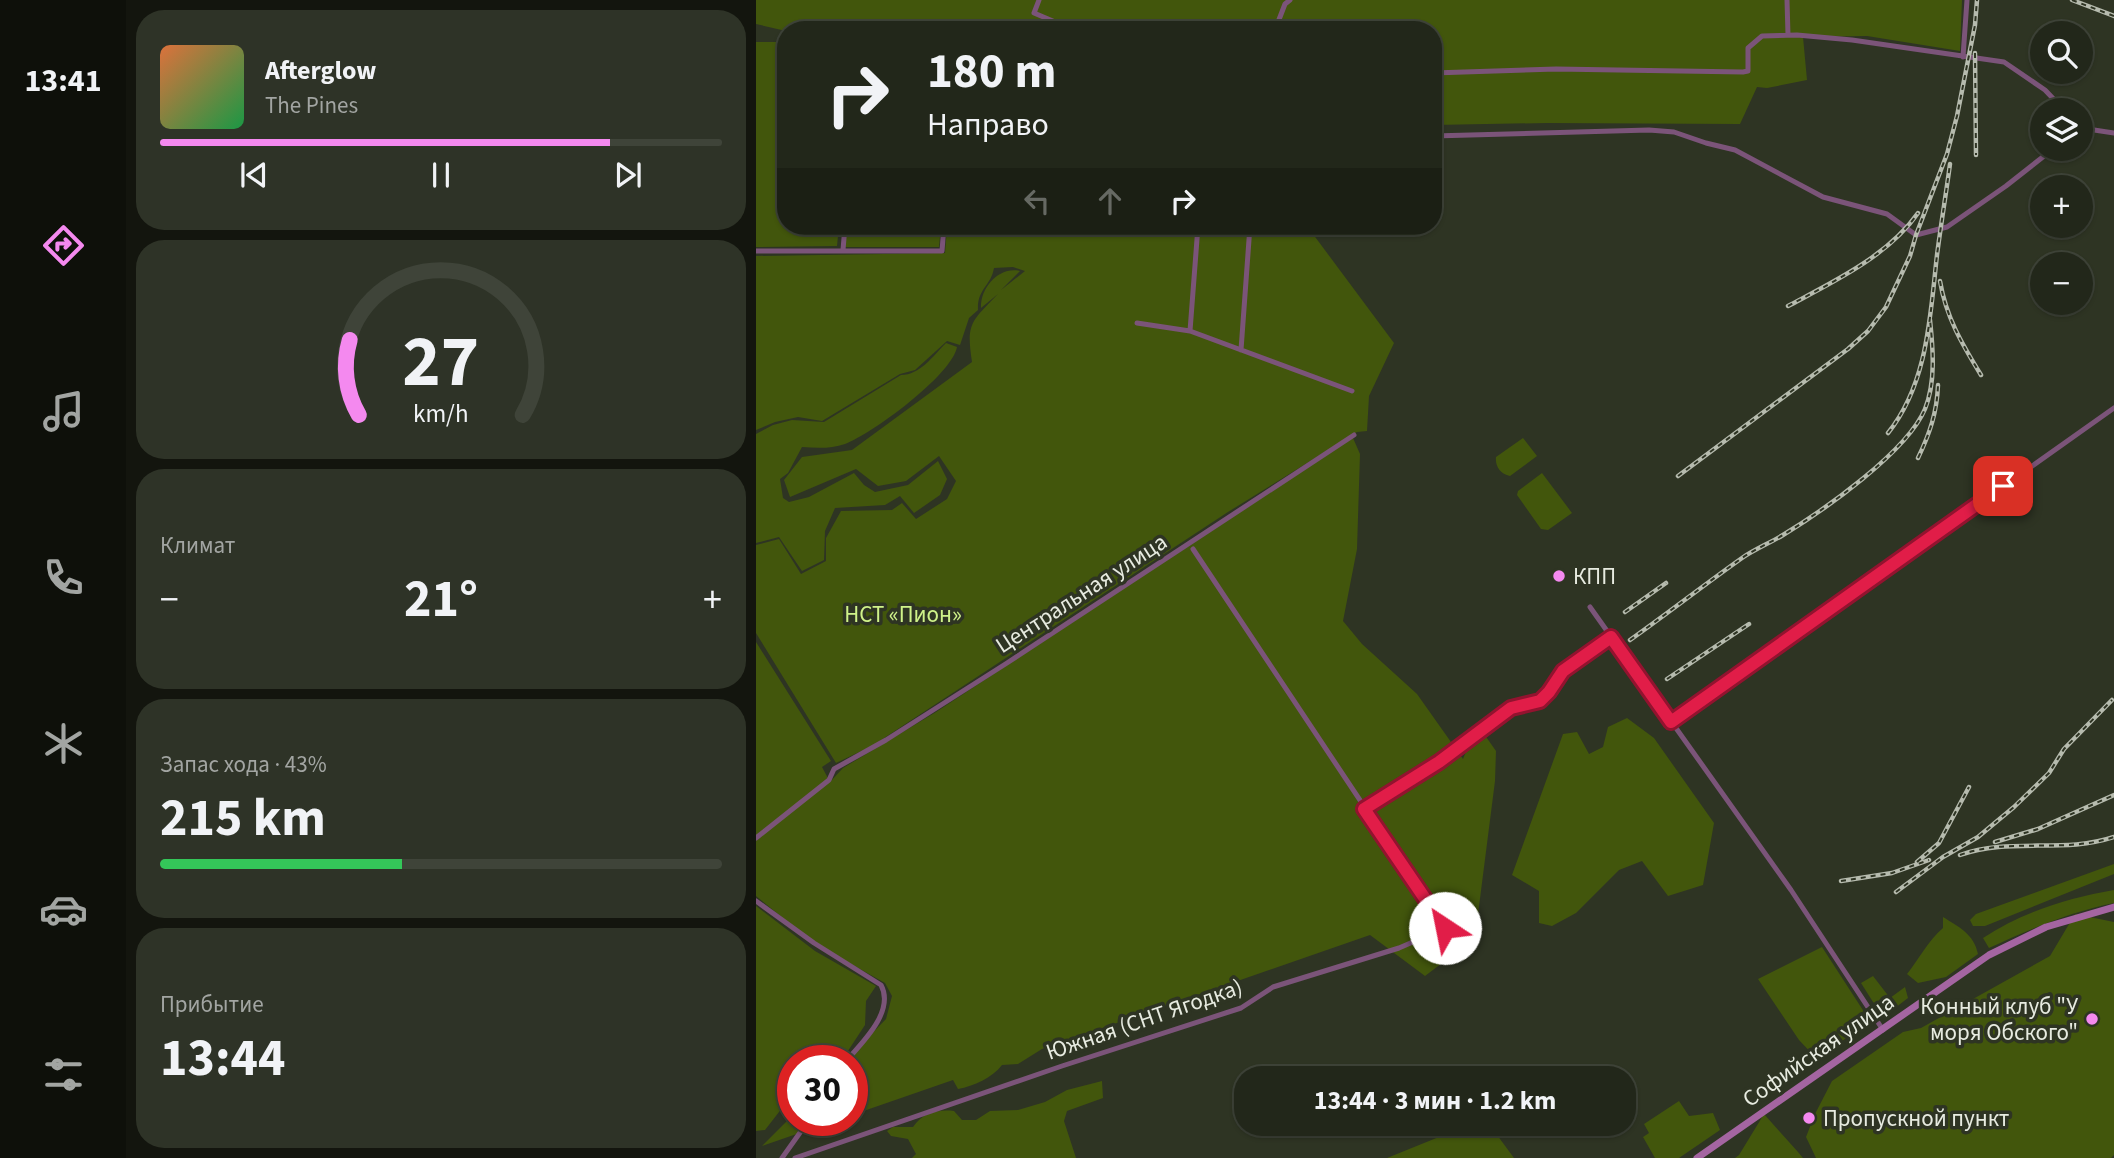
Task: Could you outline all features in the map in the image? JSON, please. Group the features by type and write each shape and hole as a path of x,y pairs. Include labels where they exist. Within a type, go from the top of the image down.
{"main road":[{"name":"Софийская улица","path":"1697,1158 1967,969 2017,940 2074,917 2114,907"}],"street":[{"path":"1039,0 1034,13 1053,21"},
{"path":"1278,21 1285,4 1290,0"},
{"path":"1787,0 1788,35"},
{"path":"1963,57 1967,0"},
{"path":"1442,73 1556,69 1743,72 1748,71 1748,48 1762,36 1788,35 1852,40 2004,62 2053,98"},
{"path":"1442,136 1649,130 1674,132 1735,150 1822,197 1887,214 1904,229 1916,235 1947,227 2038,161"},
{"path":"2093,130 2114,133"},
{"path":"843,250 844,235"},
{"path":"756,251 942,251 943,235"},
{"path":"1190,331 1197,235"},
{"path":"1241,350 1249,235"},
{"path":"1137,323 1190,331 1352,391"},
{"path":"1671,722 2114,408"},
{"name":"Центральная улица","path":"756,838 829,780 834,769 886,740 1007,663 1354,435"},
{"path":"1193,550 1364,809 1439,762 1511,708 1540,701 1563,671 1611,637"},
{"path":"1590,607 1791,890 1883,1030"},
{"name":"Южная (СНТ Ягодка)","path":"795,1158 1241,1008 1273,987 1399,948 1445,928 1364,809"},
{"path":"756,901 814,943 881,985 884,991 884,1008 861,1045"},
{"path":"782,1158 798,1136"}],"green space":[{"path":"756,0 1962,0 1960,51 1867,36 1803,37 1807,80 1767,88 1757,87 1740,124 1442,125 1442,21 777,21 777,29 756,24"},
{"path":"756,42 777,42 777,235 838,235 837,246 756,247"},
{"path":"846,235 940,235 939,247 845,247"},
{"name":"НСТ «Пион»","path":"946,235 1314,235 1394,343 1369,396 1367,431 1357,432 1228,512 872,746 836,763 756,633 756,545 779,539 801,574 826,561 826,538 841,511 892,510 902,503 916,519 947,499 956,481 939,456 906,481 878,486 856,469 790,497 784,480 802,457 852,450 972,362 970,331 976,318 998,294 981,308 987,286 998,275 1012,270 1020,271 1001,290 1025,271 1013,267 994,268 980,297 978,310 969,318 960,345 947,341 915,370 900,374 822,421 798,417 756,430 756,256 945,253"},
{"path":"946,343 957,347 952,359 941,373 909,402 873,429 845,444 818,448 802,447 788,473 780,479 783,498 789,502 809,497 854,473 864,485 875,492 908,485 938,461 947,479 940,495 914,513 900,496 885,505 835,508 825,531 824,560 802,571 779,537 756,543 756,434 773,425 792,420 824,422 901,375 914,372"},
{"path":"1353,438 1360,454 1357,549 1343,621 1362,644 1417,694 1463,759 1477,724 1496,751 1495,781 1477,922 1470,942 1425,976 1370,935 1042,1049 1018,1064 1002,1065 988,1078 970,1086 958,1089 953,1080 868,1109 868,1045 861,1045 886,1019 892,996 885,983 815,944 756,896 756,642 831,761 822,767 830,782 843,768 936,712"},
{"path":"1523,438 1537,456 1510,476 1506,475 1499,469 1496,457"},
{"path":"1542,473 1572,513 1548,530 1541,529 1517,495 1518,491"},
{"path":"1627,718 1654,738 1714,823 1703,885 1668,896 1642,861 1619,870 1576,913 1552,926 1539,923 1539,891 1512,875 1563,734 1577,732 1589,754 1603,747 1608,727"},
{"path":"2114,864 2114,874 1985,926 1973,926 1970,920 1976,914"},
{"path":"2114,890 2114,903 2050,922 1989,948 1983,938 2046,907"},
{"path":"756,906 815,951 876,986 866,1001 865,1025 852,1045 777,1045 777,1115 765,1130 756,1131"},
{"path":"2075,914 2114,922 2114,1155 2111,1158 1816,1158 1806,1137 1832,1081 1903,1032 1921,1028 2050,956"},
{"path":"1943,917 1969,936 1978,954 1946,977 1918,983 1907,974 1943,928"},
{"path":"1822,947 1870,1021 1817,1059 1799,1040 1758,979"},
{"path":"1873,976 1890,998 1905,987 1908,998 1887,1014 1873,1002 1861,983"},
{"path":"1102,1081 1103,1098 1067,1111 1064,1121 1076,1158 912,1158 916,1154 908,1139 891,1136 887,1131 893,1127 913,1127 926,1115 942,1111 954,1111 962,1120 976,1120 990,1111 1018,1110 1045,1102 1067,1090"},
{"path":"1679,1101 1689,1116 1713,1113 1720,1130 1679,1158 1655,1158 1643,1137 1649,1133 1644,1124"},
{"path":"1764,1114 1803,1158 1735,1158"},
{"path":"777,1131 777,1136 791,1136 762,1146"},
{"path":"1441,1136 1498,1136 1514,1158 1387,1158"}],"railway":[{"path":"1678,476 1848,349 1868,331 1886,307 1910,256 1947,154 1975,25 1977,0"},
{"path":"2072,0 2114,16"},
{"path":"1975,53 1976,155"},
{"path":"1888,433 1912,393 1925,348 1950,164"},
{"path":"1788,306 1876,255 1906,228 1918,213"},
{"path":"1940,281 1961,341 1981,375"},
{"path":"1630,640 1742,558 1820,511 1863,479 1901,443 1925,409 1931,388 1933,365 1930,320"},
{"path":"1918,458 1932,422 1938,385"},
{"path":"1625,612 1666,583"},
{"path":"1667,679 1749,624"},
{"path":"1896,892 1943,857 1978,837 2014,807 2049,773 2064,749 2112,700"},
{"path":"1917,862 1939,843 1969,787"},
{"path":"1995,842 2038,829 2114,795"},
{"path":"1960,855 1998,847 2076,844 2114,837"},
{"path":"1841,881 1892,873 1929,860"}],"place":[{"name":"КПП","path":"1559,576"},
{"name":"Конный клуб \"У моря Обского\"","path":"2092,1019"},
{"name":"Пропускной пункт","path":"1809,1118"}],"route":[{"path":"1445,928 1364,809 1439,762 1511,708 1540,701 1563,671 1611,637 1671,722 2003,486"}]}
